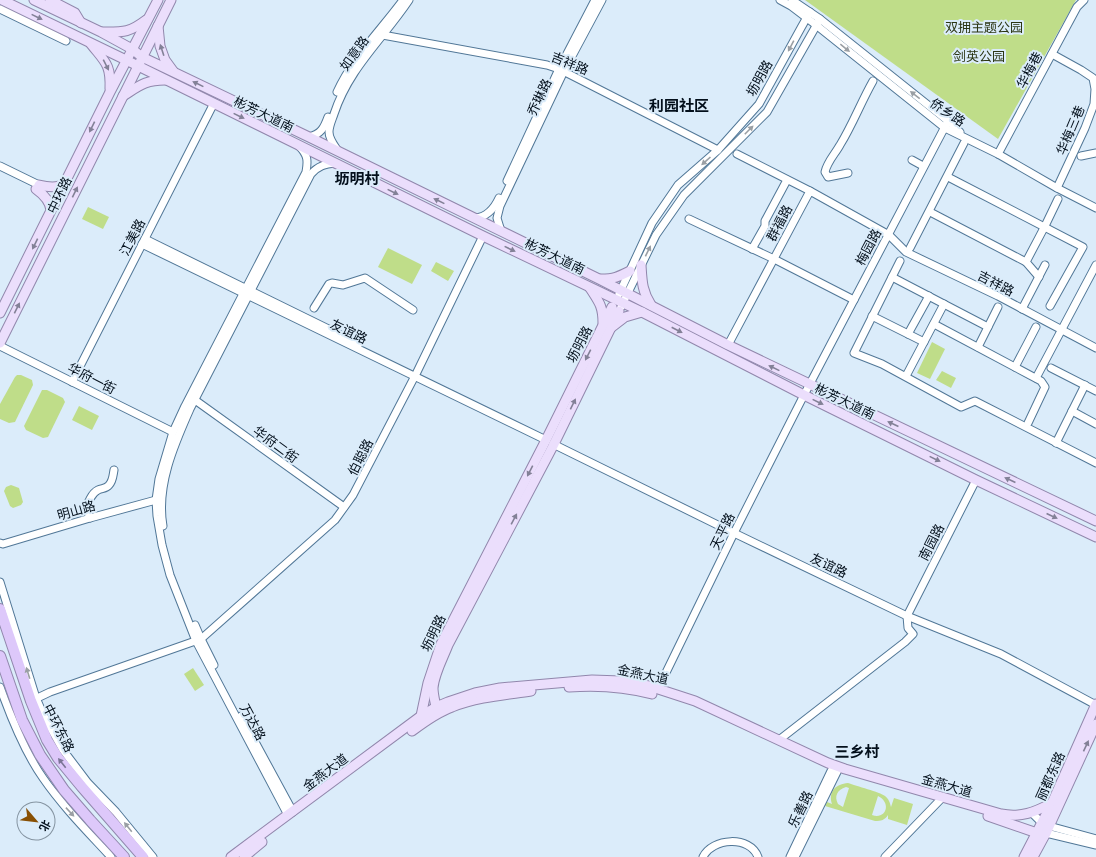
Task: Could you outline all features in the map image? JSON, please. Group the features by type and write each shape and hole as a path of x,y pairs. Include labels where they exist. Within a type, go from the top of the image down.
{"highway":[{"name":"中环东路","path":"0,609 48,740 58,758 82,787 146,857"},
{"path":"0,656 11,691 36,758 124,857"},
{"path":"11,691 33,699 22,720"},
{"path":"113,846 117,857"}],"main road":[{"name":"彬芳大道南","path":"2,0 126,60 140,62 174,73 309,137 599,279 728,345 1096,521"},
{"name":"彬芳大道南","path":"34,0 101,32 132,49 140,62 166,80 590,288 617,305 642,312 804,395 976,480 1096,536"},
{"path":"50,0 75,13 81,23"},
{"path":"126,60 158,0"},
{"name":"中环路","path":"0,345 122,96 171,0"},
{"path":"101,32 126,32 140,25 147,19"},
{"path":"158,25 160,46 165,60 174,73"},
{"path":"89,42 108,66 110,92"},
{"name":"中环路","path":"0,313 126,60"},
{"path":"122,96 144,82 166,80"},
{"path":"38,187 55,187 61,186 65,183"},
{"path":"38,187 51,206 51,210"},
{"path":"641,265 643,289 651,305"},
{"path":"599,279 610,279 621,276 630,271"},
{"path":"590,288 599,301 603,311 606,327 625,317 642,312"},
{"name":"坜明路","path":"436,707 433,687 448,645 617,305"},
{"name":"坜明路","path":"421,716 428,683 441,644 549,440"},
{"name":"金燕大道","path":"231,857 421,716 436,707 475,693 500,688 592,680 621,681 658,689 695,701 828,763 1001,814 1014,820 1052,803"},
{"name":"金燕大道","path":"244,857 258,844 379,754 421,724 450,707 476,699 545,688 573,687 605,687 645,692 662,696 684,703 834,771 1044,829"},
{"name":"丽都东路","path":"1033,857 1052,803 1096,705"},
{"name":"丽都东路","path":"1024,857 1044,829 1096,724"}],"street":[{"name":"如意路","path":"379,35 403,0"},
{"name":"如意路","path":"327,126 334,100 352,64 409,0"},
{"name":"乔琳路","path":"498,206 595,0"},
{"name":"乔琳路","path":"562,70 602,0"},
{"name":"侨乡路","path":"780,0 818,22 947,124 965,140 998,154 1057,188 1096,208"},
{"name":"侨乡路","path":"792,0 808,15"},
{"name":"华梅巷","path":"998,154 1077,7 1084,0"},
{"path":"0,8 66,40"},
{"name":"坜明路","path":"624,292 630,271 652,223 678,185 718,150 760,104 808,15"},
{"name":"坜明路","path":"617,305 641,265 656,235 684,195 767,112 818,22"},
{"name":"吉祥路","path":"379,35 547,65 562,70 718,150"},
{"name":"华梅三巷","path":"1052,54 1093,78 1095,89 1094,104 1085,128 1057,188"},
{"path":"848,173 828,177 825,172 830,161 840,147 863,98 873,81"},
{"name":"江美路","path":"72,382 214,103"},
{"name":"梅园路","path":"810,385 947,124"},
{"path":"309,137 317,135 327,126 330,140 338,151"},
{"path":"910,248 948,177 965,140"},
{"path":"198,640 167,548 162,520 161,503 164,482 178,436 306,172 308,162 305,152 298,145"},
{"path":"1081,156 1096,153"},
{"path":"738,154 810,191 889,235"},
{"path":"912,160 923,166"},
{"path":"198,640 170,574 162,545 156,500 159,478 173,432 185,406 311,174 323,165 335,163"},
{"path":"0,166 38,187"},
{"path":"0,170 38,187"},
{"path":"948,177 1083,247 1050,306"},
{"path":"752,248 765,226 765,221 787,180"},
{"name":"群福路","path":"728,345 810,191"},
{"path":"1026,262 1058,199"},
{"path":"474,218 482,218 498,206"},
{"path":"498,206 497,218 501,231"},
{"path":"932,213 1026,262 1039,277"},
{"path":"689,218 774,258 854,300"},
{"name":"吉祥路","path":"889,235 906,252 1022,309 1096,348"},
{"name":"伯聪路","path":"198,640 335,520 353,495 416,374 483,236"},
{"name":"友谊路","path":"143,242 416,374 734,533 907,616 1001,654 1096,705"},
{"path":"900,260 854,353 882,364 906,376 961,407 976,402 1096,463"},
{"path":"1022,309 1045,265"},
{"path":"1036,378 1096,265"},
{"path":"892,277 988,327"},
{"path":"314,308 329,284 344,285 365,278 413,310"},
{"path":"908,334 929,296"},
{"path":"906,376 944,304"},
{"path":"978,347 998,306"},
{"path":"872,316 924,342"},
{"path":"934,324 1041,381 1045,386 1028,423"},
{"path":"1015,367 1036,327"},
{"name":"华府一街","path":"0,345 173,432"},
{"path":"1051,368 1096,391"},
{"name":"天平路","path":"658,689 734,533 810,385"},
{"path":"1056,443 1085,385"},
{"name":"华府二街","path":"195,400 344,507"},
{"path":"1072,411 1096,424"},
{"path":"90,518 87,511 87,506 92,495 98,490 109,486 114,470"},
{"name":"南园路","path":"907,616 976,480"},
{"name":"明山路","path":"1,545 156,500"},
{"path":"0,582 33,699 198,640"},
{"path":"779,740 905,642 913,634 908,628 907,616"},
{"name":"万达路","path":"198,640 291,813"},
{"path":"0,687 17,729 36,758 43,778 62,804 111,857"},
{"name":"乐善路","path":"790,857 834,771"},
{"name":"乐善路","path":"795,857 834,771"},
{"path":"885,857 940,800"},
{"path":"1031,812 1044,829 1096,845"},
{"path":"1044,829 1096,839"},
{"path":"703,857 704,854 722,842 731,841 750,846 757,852 758,857"}],"green space":[{"name":"剑英公园","path":"805,0 1076,0 998,139"},
{"path":"88,207 109,217 103,229 82,219"},
{"path":"388,248 422,265 412,284 378,267"},
{"path":"436,262 454,271 448,281 431,271"},
{"path":"932,342 945,349 930,379 917,373"},
{"path":"942,371 956,378 951,388 936,380"},
{"path":"17,375 21,375 32,380 33,385 15,422 9,423 0,419 0,404"},
{"path":"42,390 47,390 63,398 65,402 48,437 43,438 26,430 24,426"},
{"path":"79,406 99,416 92,430 72,420"},
{"path":"11,485 19,488 23,502 21,505 13,508 10,506 4,491 6,487"},
{"path":"193,668 204,685 195,691 184,674"},
{"path":"848,783 882,794 887,798 891,807 894,798 913,804 907,825 888,819 888,815 883,820 875,821 825,806 827,802 832,804 831,795 834,789","holes":["846,787 849,788 843,807 838,804 836,796 840,790","878,796 885,803 886,810 884,813 877,816 872,815"]}],"district":[{"name":"利园社区","path":"679,106"},
{"name":"坜明村","path":"357,179"},
{"name":"三乡村","path":"857,752"}],"park label":[{"name":"双拥主题公园","path":"984,27"}]}
